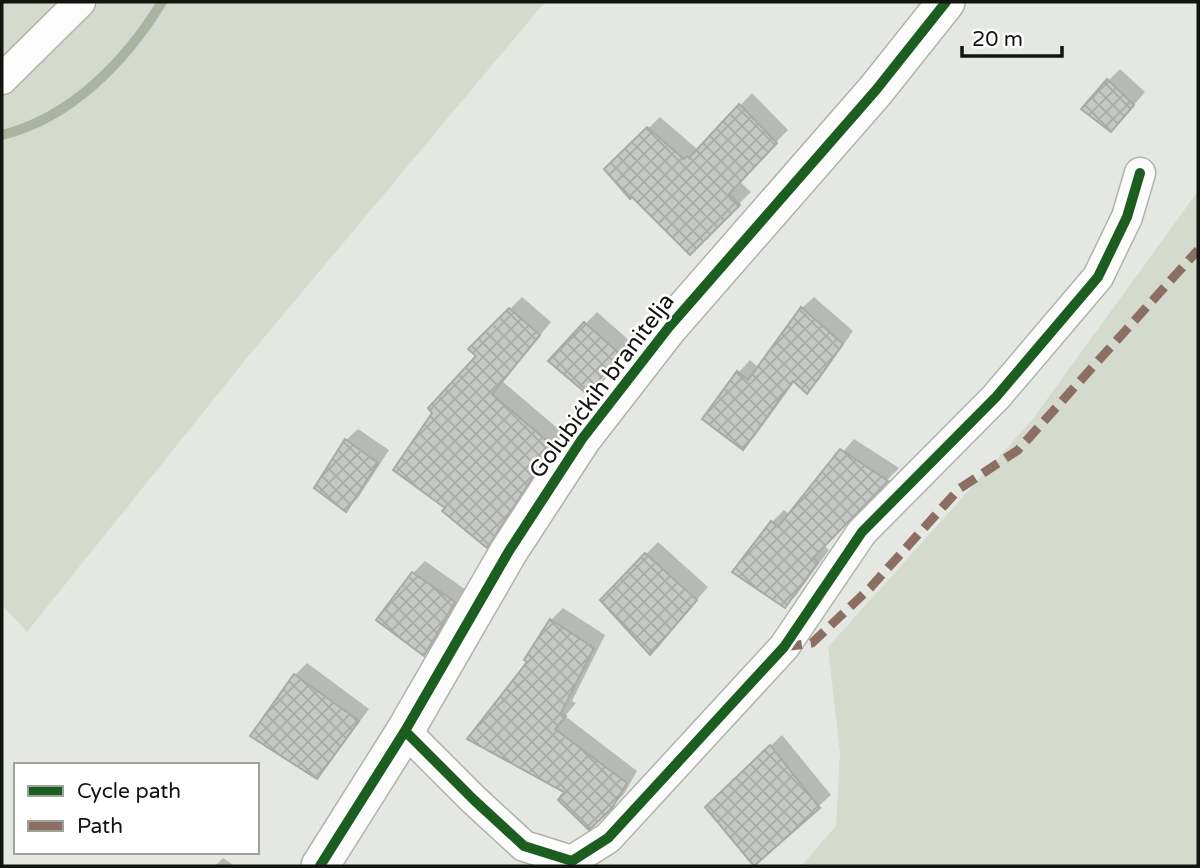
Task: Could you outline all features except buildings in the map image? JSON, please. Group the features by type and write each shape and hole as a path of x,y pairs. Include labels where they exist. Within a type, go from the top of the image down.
{"street":[{"path":"2,79 80,2"},
{"name":"Golubićkih branitelja","path":"320,866 405,731 509,551 582,439 669,327 876,90 946,2"},
{"path":"405,731 524,846 572,861 608,838 784,647 862,532 996,397 1098,277 1127,217 1140,173"}],"shaded area":[{"path":"2,2 545,2 246,359 27,632 2,605"},
{"path":"1198,191 1198,866 801,866 836,826 840,753 828,647 1032,420"}],"waterway":[{"path":"2,135 51,115 94,84 132,45 162,2"}],"marked path":[{"path":"784,647 812,643 870,588 959,489 1018,450 1198,250"}],"cycle path":[{"path":"320,866 405,731 509,551 582,439 669,327 876,90 946,2"},
{"path":"405,731 524,846 572,861 608,838 784,647 862,532 996,397 1098,277 1127,217 1140,173"}]}
